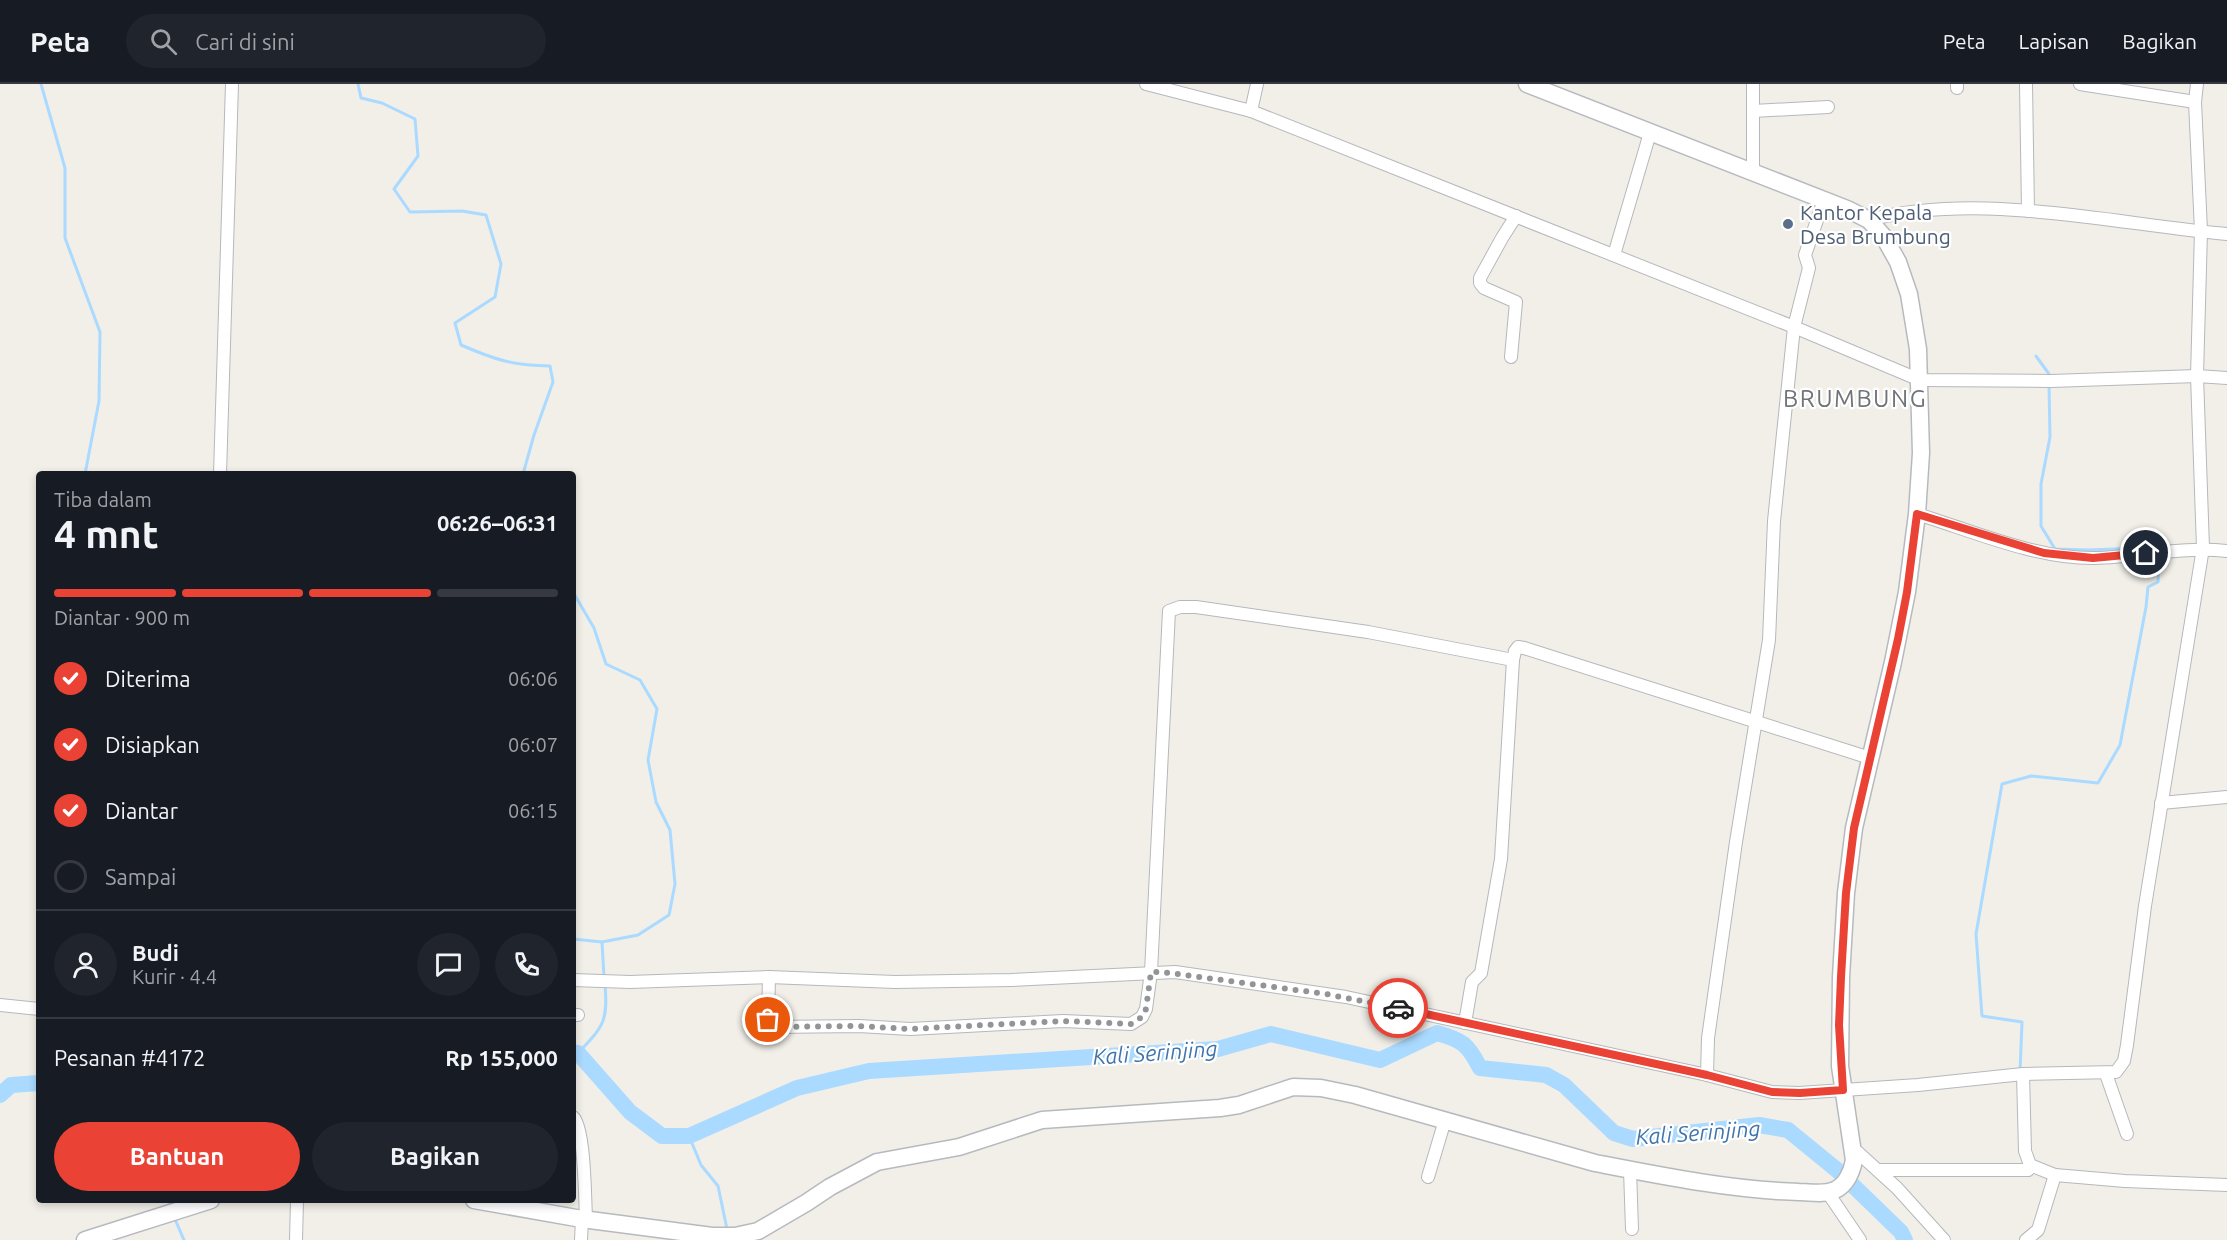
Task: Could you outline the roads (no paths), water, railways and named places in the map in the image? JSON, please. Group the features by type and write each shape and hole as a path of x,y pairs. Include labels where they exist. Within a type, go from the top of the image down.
{"main road":[{"path":"491,1203 584,1219 720,1237 762,1235 830,1187 877,1162 959,1147 1042,1120 1220,1108 1239,1105 1293,1087 1355,1095 1595,1163 1630,1170 1770,1191 1840,1184 1854,1160 1843,1090 1839,1025 1846,893 1854,828 1905,603 1917,514 1921,453 1920,380 1918,349 1909,294 1898,262 1884,237 1869,220 1527,84"},
{"path":"85,1240 121,1234 150,1219 203,1203"}],"street":[{"path":"220,471 232,84"},
{"path":"1146,84 1251,111 1794,327 1920,380 2049,381 2197,376 2227,378"},
{"path":"1251,111 1257,84"},
{"path":"1753,84 1753,173"},
{"path":"2026,84 2028,211"},
{"path":"2080,84 2195,102"},
{"path":"576,980 630,982 769,977 895,982 1011,980 1175,972 1335,995 1707,1075 1772,1092 1800,1093 2021,1075 2116,1072 2124,1061 2161,803 2202,548 2197,376 2201,231 2195,102 2197,84"},
{"path":"1753,111 1828,107"},
{"path":"1614,255 1650,133"},
{"path":"1707,1075 1708,1038 1769,640 1774,521 1794,327 1809,268 1805,255 1824,201"},
{"path":"1869,220 1915,211 2028,211 2227,234"},
{"path":"1511,357 1516,302 1484,288 1480,279 1516,216"},
{"path":"1917,514 2044,553 2093,558 2202,548 2227,551"},
{"path":"769,977 768,1020 773,1027 859,1026 910,1029 1063,1021 1131,1024 1142,1017 1146,1009 1151,972 1168,611 1180,607 1196,607 1368,632 1513,660"},
{"path":"1465,1023 1472,982 1481,973 1501,859 1513,660 1518,647 1870,758"},
{"path":"2161,803 2227,797"},
{"path":"0,1005 36,1009"},
{"path":"2106,1074 2127,1134"},
{"path":"2021,1075 2025,1151 2030,1167"},
{"path":"576,1120 579,1124 584,1219 581,1240"},
{"path":"1428,1177 1445,1120"},
{"path":"1853,1148 1898,1188 1944,1240"},
{"path":"1878,1170 2028,1170 2030,1167"},
{"path":"2030,1167 2054,1176 2227,1185"},
{"path":"1630,1170 1632,1229"},
{"path":"2026,1240 2038,1230 2054,1176"},
{"path":"1840,1184 1860,1240"},
{"path":"296,1240 297,1203"}],"waterway":[{"path":"41,84 65,168 65,238 100,332 99,401 86,471"},
{"path":"358,84 361,98 382,103 415,119 418,156 394,189 410,212 462,211 486,215 501,264 495,297 455,323 461,345 504,361 550,366 553,382 524,471"},
{"path":"2036,356 2049,377"},
{"path":"2049,384 2050,437 2041,484 2041,526 2055,549 2140,548 2141,551"},
{"path":"2020,1072 2022,1022 1982,1016 1976,934 2002,784 2031,776 2098,783 2120,745 2148,587 2158,582 2159,560 2150,559"},
{"path":"576,597 594,628 606,664 640,680 657,709 648,760 656,802 670,830 675,884 669,915 638,935 602,942 604,977"},
{"path":"576,939 602,942"},
{"path":"578,1053 599,1029 605,1015 605,984"},
{"name":"Kali Serinjing","path":"576,1053 630,1112 662,1136 689,1136 797,1088 869,1071 1218,1049 1271,1034 1380,1060 1437,1033 1453,1038 1468,1048 1480,1068 1546,1075 1564,1085 1614,1133 1633,1139 1759,1125 1788,1130 1837,1170 1901,1232 1905,1240"},
{"name":"Kali Serinjing","path":"0,1095 11,1085 36,1083"},
{"path":"689,1136 701,1165 718,1186 727,1229"},
{"path":"170,1203 171,1208"},
{"path":"174,1217 184,1240"}],"place":[{"name":"Kantor Kepala Desa Brumbung","path":"1788,224"}],"district":[{"name":"BRUMBUNG","path":"1855,398"}]}
